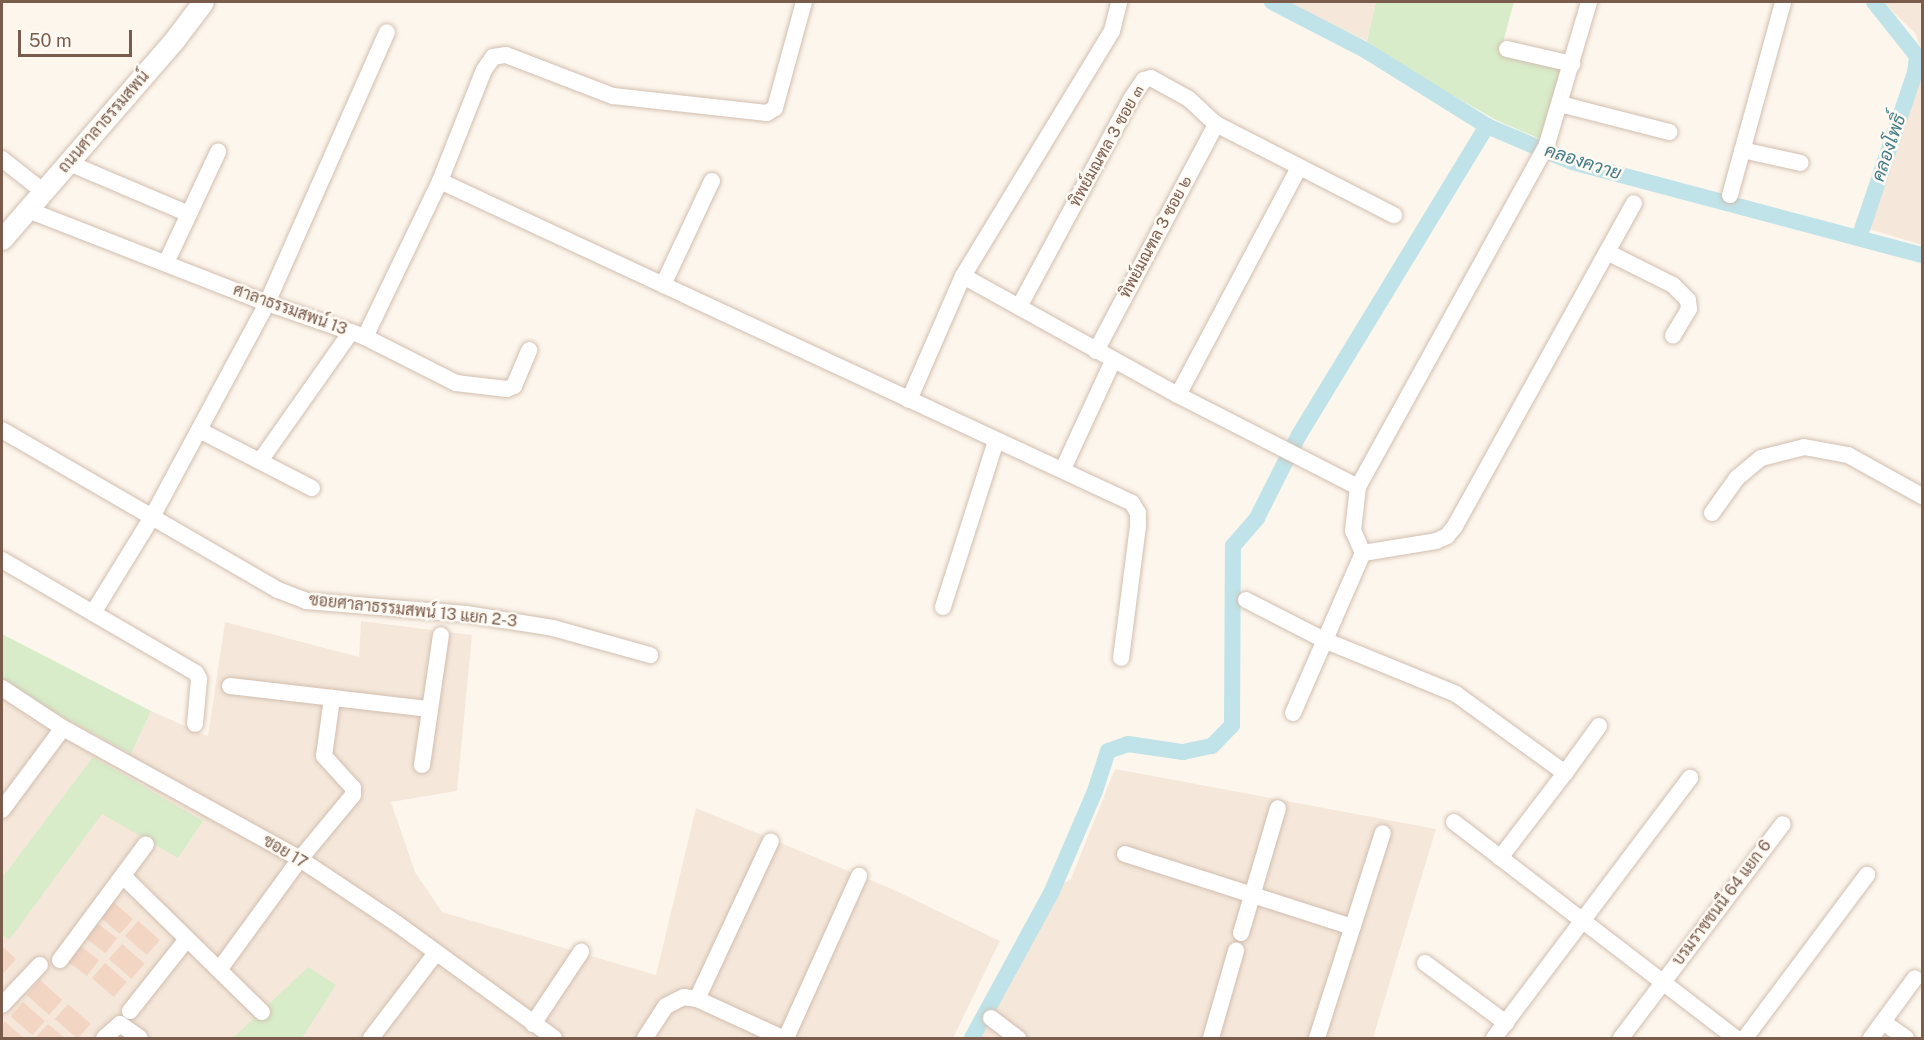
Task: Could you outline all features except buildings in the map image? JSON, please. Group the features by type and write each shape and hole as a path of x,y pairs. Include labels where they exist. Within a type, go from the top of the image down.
{"street":[{"name":"ถนนศาลาธรรมสพน์","path":"2,239 203,2"},
{"path":"260,461 358,334 440,181 483,70 493,57 506,55 613,96 767,113 775,108 804,2"},
{"path":"909,400 963,276 1112,31 1119,2"},
{"path":"1293,713 1363,554 1353,531 1358,487 1536,168 1547,144 1560,104 1589,2"},
{"path":"1730,195 1783,2"},
{"path":"93,613 152,517 267,303 387,32"},
{"path":"1507,49 1572,64"},
{"name":"ทิพย์มณฑล 3 ซอย ๓","path":"1019,307 1144,80 1160,81 1190,99 1216,124 1394,215"},
{"path":"1560,104 1670,132"},
{"name":"ทิพย์มณฑล 3 ซอย ๒","path":"1096,351 1216,124"},
{"path":"1742,150 1801,163"},
{"path":"166,264 218,152"},
{"path":"2,159 44,192"},
{"path":"69,162 189,214"},
{"path":"1178,395 1299,166"},
{"path":"440,181 996,441 1121,496 1138,513 1121,658"},
{"path":"663,285 712,181"},
{"path":"1363,554 1447,536 1634,203"},
{"name":"ศาลาธรรมสพน์ 13","path":"28,210 267,303 358,334 456,383 499,388 514,386 530,350"},
{"path":"1607,252 1673,285 1688,300 1689,309 1673,336"},
{"path":"963,276 1113,361 1358,487"},
{"path":"1062,469 1113,361"},
{"name":"ซอยศาลาธรรมสพน์ 13 แยก 2-3","path":"2,430 278,590 306,601 466,614 553,628 650,655"},
{"path":"199,430 312,488"},
{"path":"943,607 996,441"},
{"path":"1712,513 1737,478 1761,458 1804,447 1848,455 1923,496"},
{"path":"2,560 196,673 199,679 195,724"},
{"path":"1246,600 1324,640 1456,694 1565,772"},
{"path":"423,765 441,635"},
{"path":"230,686 430,709"},
{"name":"ซอย 17","path":"2,688 63,728 300,859 436,952 554,1038"},
{"path":"219,970 300,859 353,795 353,788 324,756 332,698"},
{"path":"1500,858 1599,726"},
{"path":"2,810 63,728"},
{"path":"1494,1038 1690,778"},
{"path":"1241,933 1278,808"},
{"path":"1454,822 1736,1038"},
{"name":"บรมราชชนนี 64 แยก 6","path":"1620,1038 1783,824"},
{"path":"1317,1038 1383,833"},
{"path":"697,999 771,841"},
{"path":"60,960 124,878 146,844"},
{"path":"1125,854 1353,927"},
{"path":"1745,1038 1867,875"},
{"path":"645,1038 675,998 697,999 780,1038 858,876"},
{"path":"124,878 261,1011"},
{"path":"130,1011 188,939"},
{"path":"1211,1038 1236,951"},
{"path":"371,1038 436,952"},
{"path":"533,1024 581,952"},
{"path":"1425,963 1506,1023"},
{"path":"2,1005 40,965"},
{"path":"1871,1038 1915,978"},
{"path":"991,1018 1018,1038"},
{"path":"1884,1022 1906,1038"},
{"path":"104,1038 120,1024 140,1038"}],"shaded area":[{"path":"1283,2 1376,2 1367,41"},
{"path":"1883,2 1922,2 1922,51 1915,33"},
{"path":"1922,68 1922,245 1869,229"},
{"path":"361,621 472,635 457,791 391,802 415,872 442,912 656,975 696,808 892,889 1000,941 953,1038 2,1038 2,684 131,754 151,711 208,736 225,622 359,657"},
{"path":"1115,769 1436,829 1373,1038 977,1038 1041,897 1071,879"}],"green space":[{"path":"1376,2 1514,2 1500,53 1561,67 1540,139 1496,120 1394,62 1367,41"},
{"path":"2,634 151,711 131,754 2,684"},
{"path":"93,757 203,821 178,858 102,814 9,940 2,935 2,878"},
{"path":"308,967 336,985 302,1038 233,1038"}],"waterway":[{"name":"คลองควาย","path":"1272,2 1365,50 1487,126 1572,162 1922,255"},
{"name":"คลองโพธิ์","path":"1859,238 1915,73 1917,56 1874,2"},
{"path":"972,1038 1052,891 1095,791 1108,751 1128,744 1183,752 1212,746 1232,725 1233,546 1257,518 1299,435 1487,126"}]}
